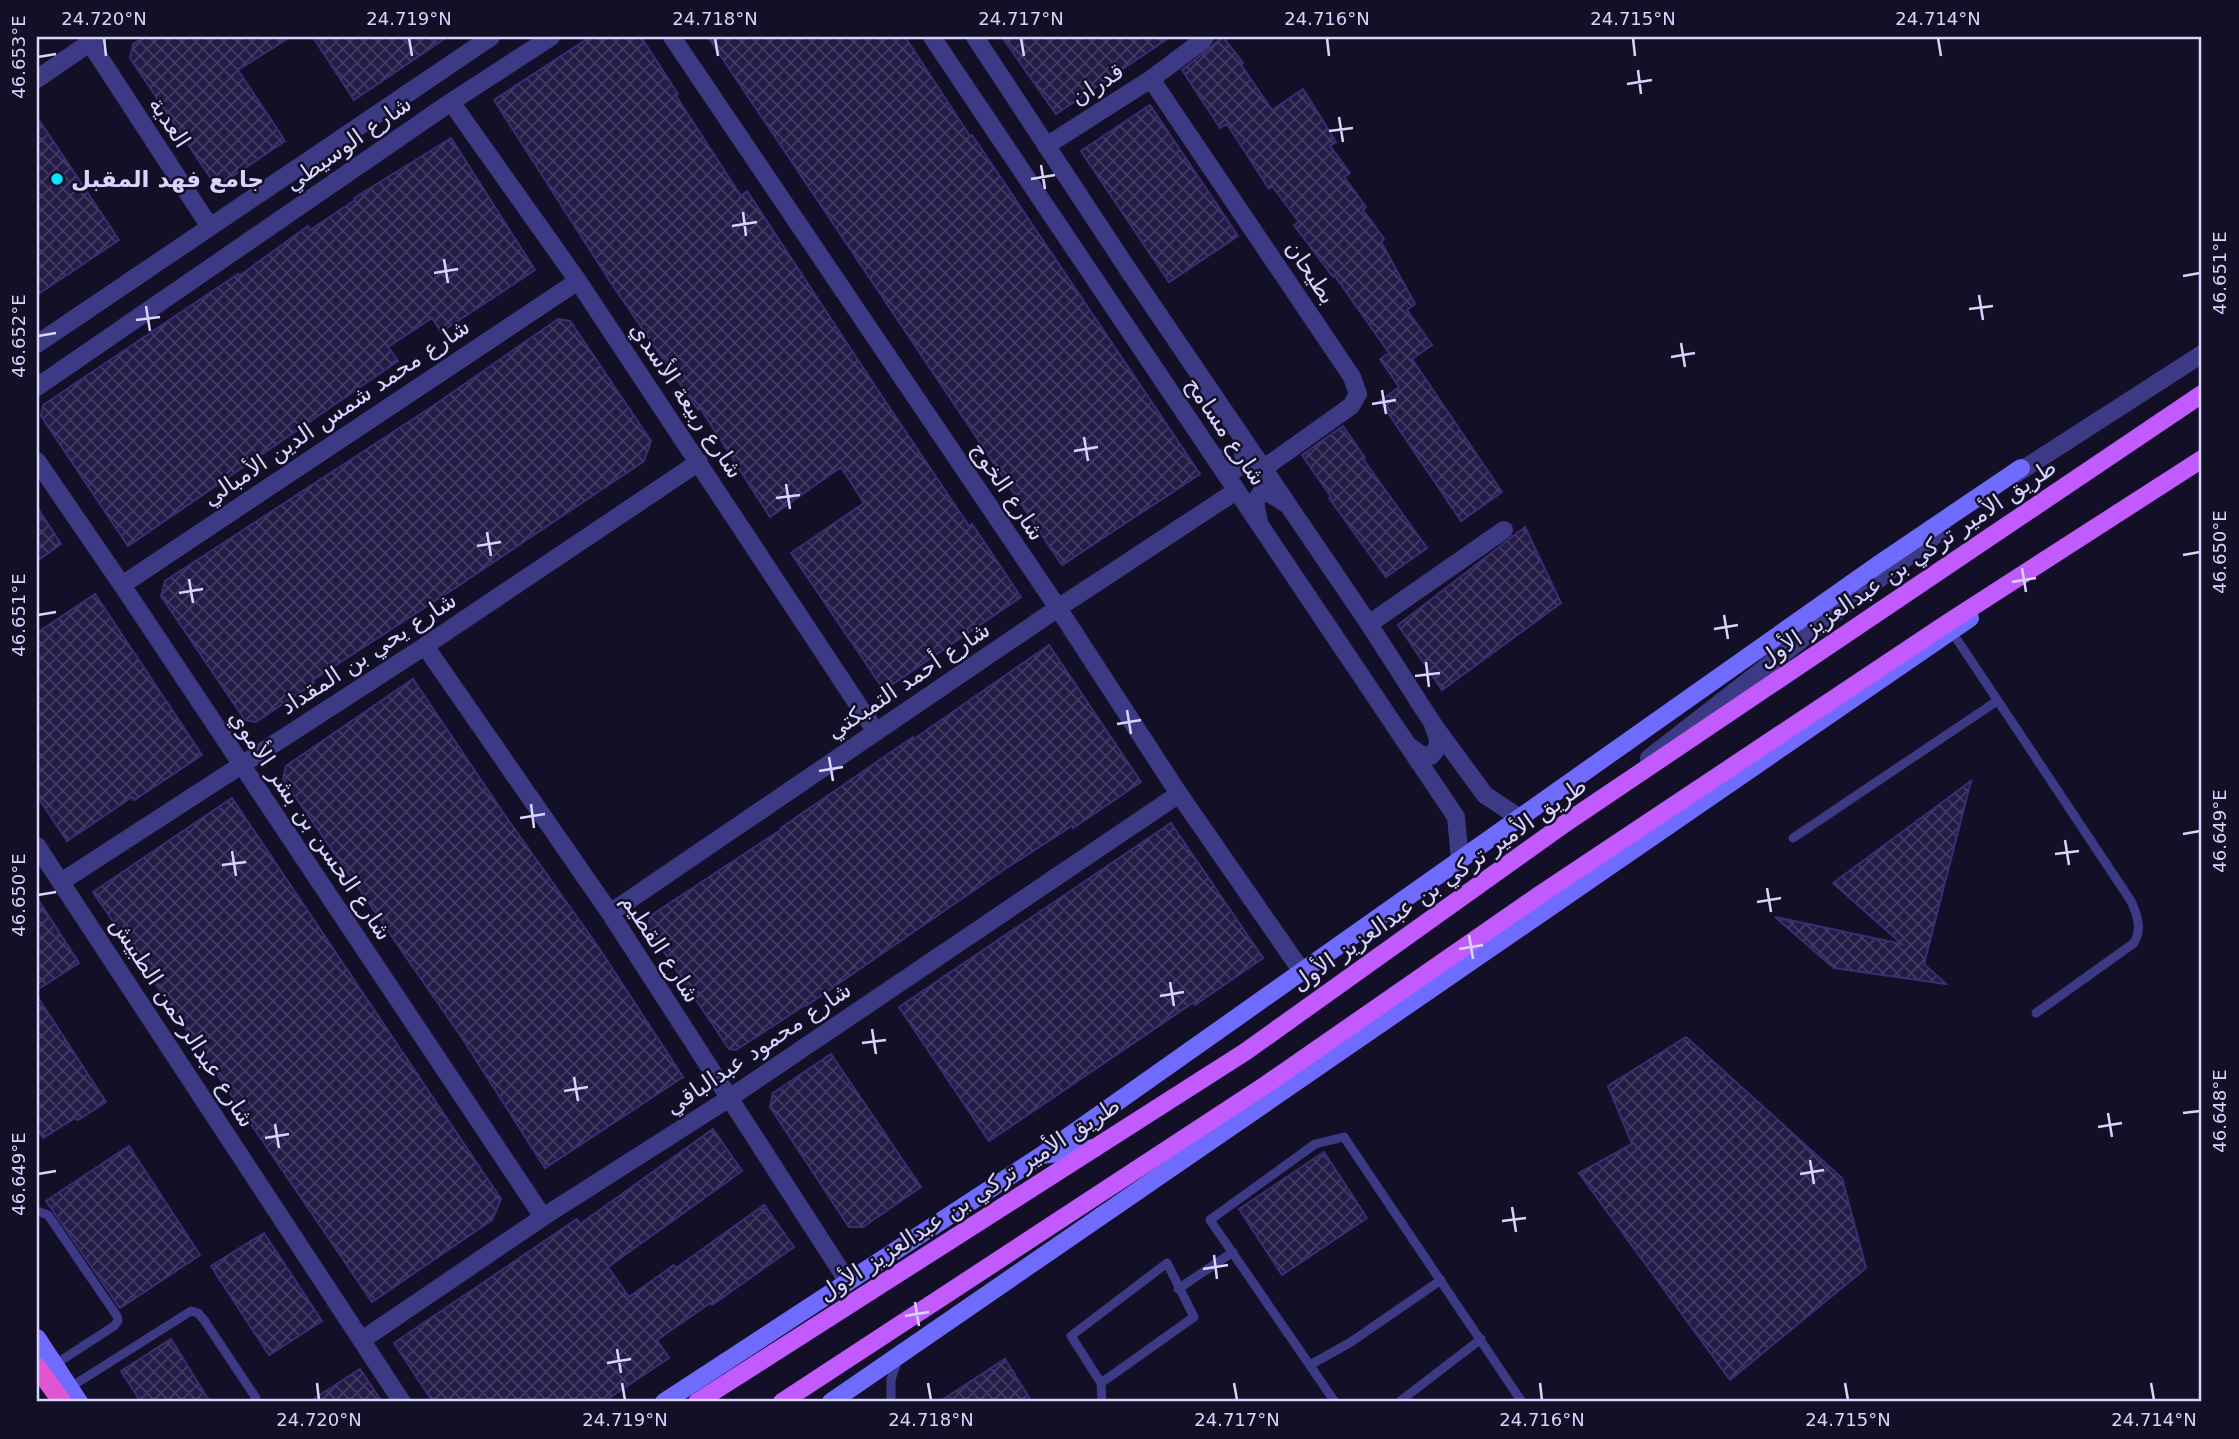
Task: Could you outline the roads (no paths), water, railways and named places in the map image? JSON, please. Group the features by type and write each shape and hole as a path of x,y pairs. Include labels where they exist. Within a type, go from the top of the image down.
{"highway":[{"path":"46,1366 70,1398"}],"main road":[{"name":"طريق الأمير تركي بن عبدالعزيز الأول","path":"697,1402 1245,1052 1567,822 2202,394"},
{"path":"782,1402 1267,1084 1538,897 2201,460"},
{"path":"664,1402 1042,1155 1879,564 2021,468"},
{"path":"831,1402 1948,627"},
{"path":"1042,1155 1094,1148"},
{"path":"37,1338 46,1366"}],"street":[{"name":"شارع الوسيطي","path":"37,344 491,37"},
{"name":"شارع الوسيطي","path":"37,387 451,102 551,37"},
{"name":"شارع الخوج","path":"672,37 1058,608 1179,794 1303,972"},
{"name":"شارع مسامح","path":"932,37 1456,817 1460,860"},
{"name":"شارع مسامح","path":"975,37 1369,624 1433,724 1485,795 1520,818"},
{"name":"قدران","path":"1046,146 1151,79 1205,37"},
{"name":"العدية","path":"94,40 210,227"},
{"path":"37,79 94,40"},
{"name":"بطيحان","path":"1151,79 1352,377 1358,394 1351,406 1264,468"},
{"name":"شارع ربيعة الأسدي","path":"451,102 578,281 876,732"},
{"name":"شارع محمد شمس الدين الأمبالي","path":"122,585 578,281"},
{"path":"1567,822 2021,468 2202,354"},
{"path":"1211,452 1229,467 1237,469 1244,463 1241,437"},
{"name":"شارع الحسن بن بشر الأموي","path":"37,461 543,1217"},
{"name":"شارع يحي بن المقداد","path":"61,882 425,646 699,462"},
{"name":"شارع أحمد التمبكتي","path":"610,913 1058,608 1236,491"},
{"path":"1261,526 1255,502 1261,493 1269,493 1289,506"},
{"path":"1369,624 1504,530"},
{"name":"شارع القطيم","path":"425,646 610,913 848,1282"},
{"path":"1409,746 1420,754 1431,755 1437,750 1438,738 1433,724"},
{"name":"شارع محمود عبدالباقي","path":"362,1340 543,1217 728,1099 1179,794"},
{"name":"شارع عبدالرحمن الطبيش","path":"37,846 402,1402"}],"lane":[{"path":"1948,627 2131,901 2138,918 2139,933 2134,943 2036,1013"},
{"path":"1793,838 1997,701"},
{"path":"1335,1402 1210,1220 1315,1144 1345,1137 1522,1402"},
{"path":"37,1211 48,1215 118,1321 114,1326 46,1366"},
{"path":"1178,1289 1233,1252"},
{"path":"1101,1382 1194,1317 1167,1263 1070,1336 1101,1382 1102,1402"},
{"path":"1310,1365 1351,1342 1441,1280"},
{"path":"70,1398 191,1311 198,1313 204,1320 257,1398 257,1402"},
{"path":"1399,1402 1481,1339"},
{"path":"891,1402 891,1379 901,1354"}],"place":[{"name":"جامع فهد المقبل","path":"57,179"}]}
